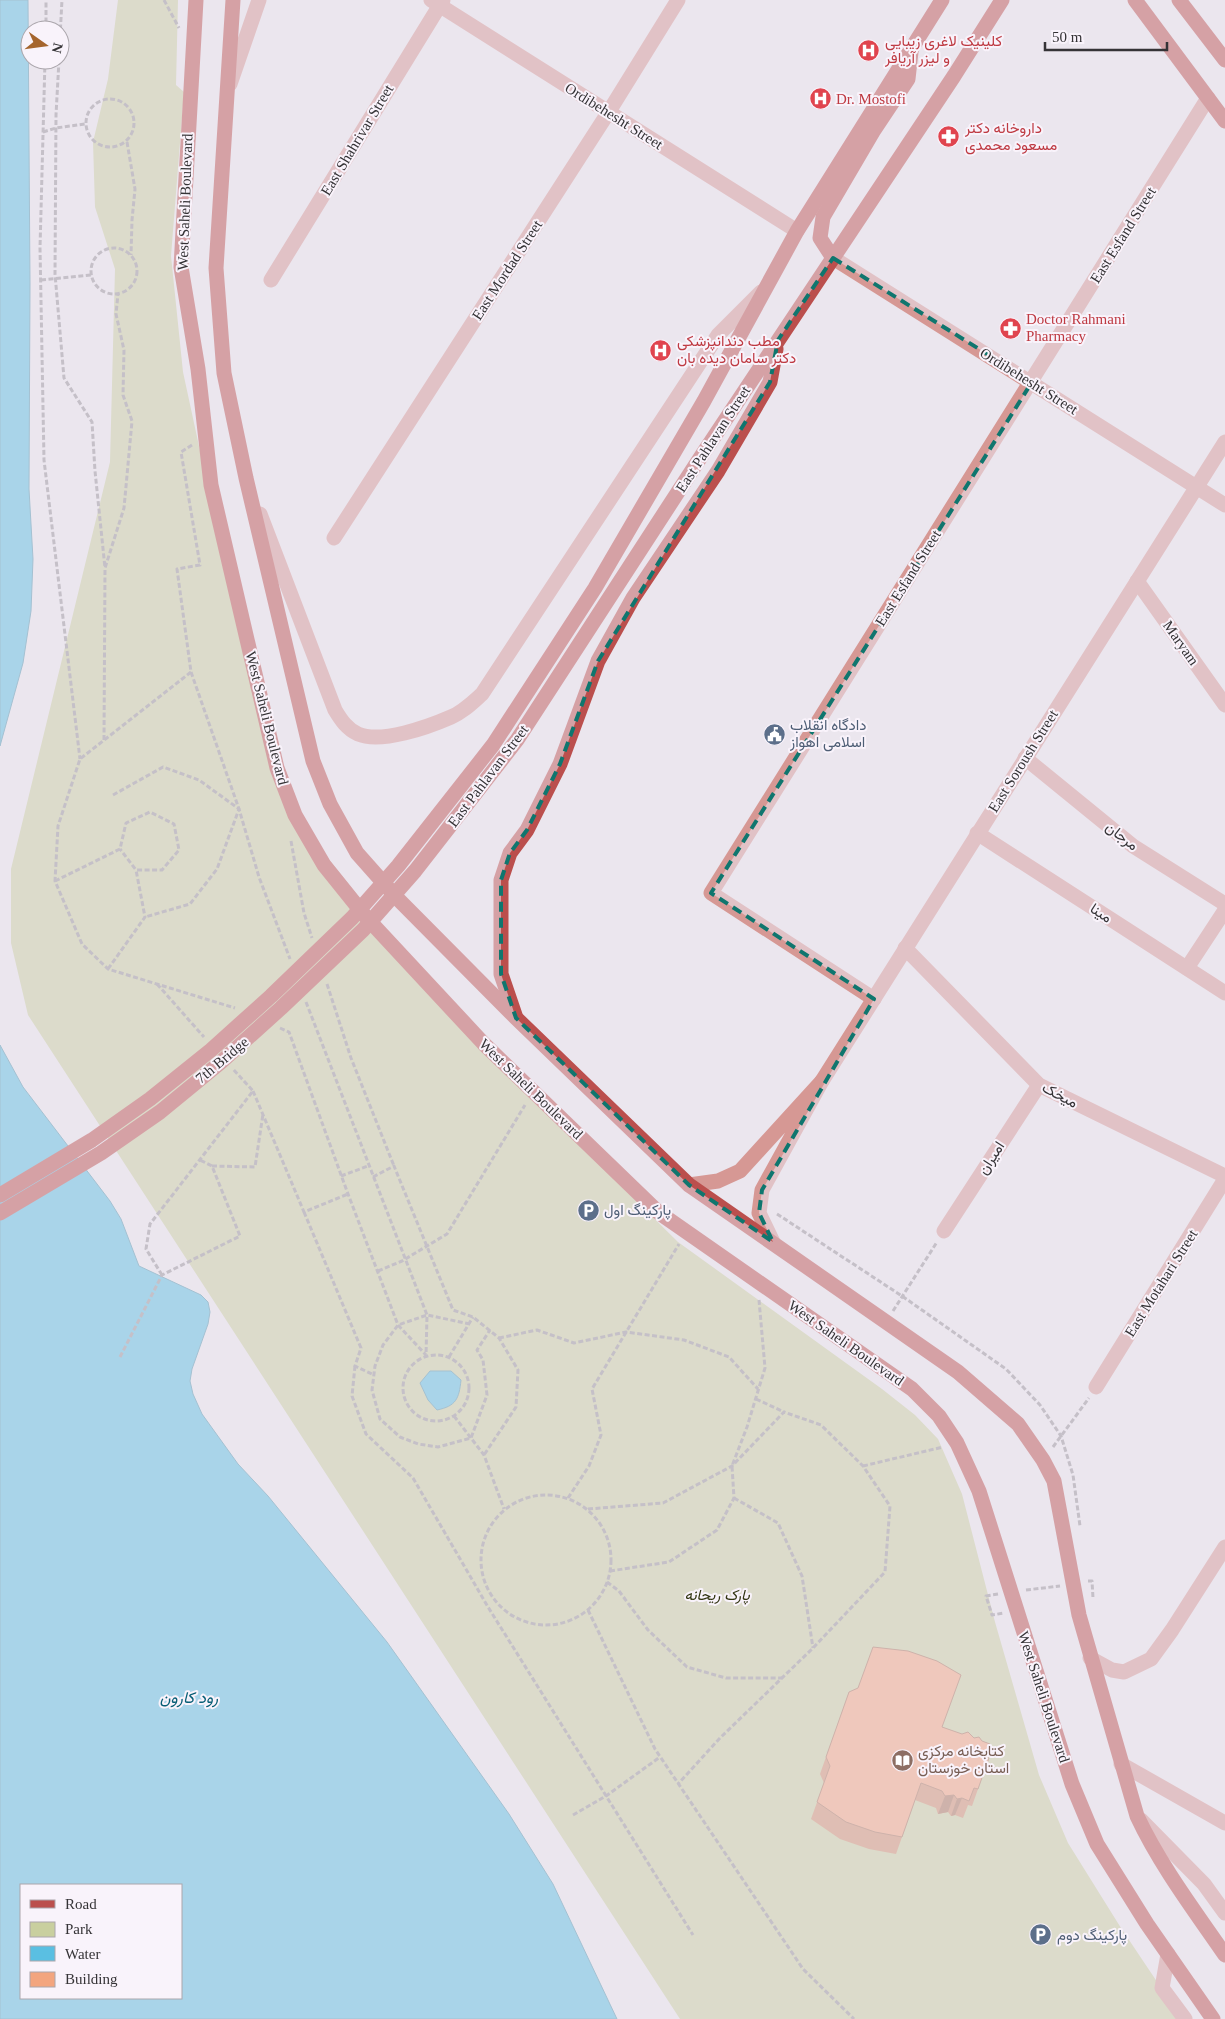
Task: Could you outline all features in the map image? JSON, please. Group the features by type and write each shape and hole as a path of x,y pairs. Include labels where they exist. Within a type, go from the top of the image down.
{"main road":[{"name":"West Saheli Boulevard","path":"196,0 181,267 198,370 212,485 277,768 295,815 324,865 366,916 484,1044 658,1212 912,1389 939,1416 957,1443 979,1491 1072,1784 1097,1844 1168,1954 1213,2019"},
{"path":"233,0 216,268 224,374 246,478 313,761 330,804 357,853 396,897 516,1018 689,1184 958,1372 1018,1424 1043,1460 1054,1481 1078,1615 1137,1816 1145,1834 1225,1955"},
{"name":"East Pahlavan Street","path":"398,866 494,745 595,588 704,400 797,230 942,0"},
{"name":"East Pahlavan Street","path":"416,871 517,740 778,340 954,76 1002,0"},
{"path":"1135,0 1225,121"},
{"path":"1179,0 1225,60"},
{"path":"833,258 820,238 823,217 874,130 908,79 912,48"},
{"path":"516,1018 501,974 501,880 510,853 527,830 560,764 598,661 633,598 718,471 770,382 778,340"},
{"name":"7th Bridge","path":"0,1195 92,1140 150,1099 211,1050 352,918 398,866"},
{"name":"7th Bridge","path":"0,1213 101,1153 160,1112 221,1062 282,1008 363,930 416,871"}],"street":[{"path":"227,92 259,0"},
{"name":"East Mordad Street","path":"334,538 608,113 678,0"},
{"name":"Ordibehesht Street","path":"438,2 608,113 797,230"},
{"name":"East Shahrivar Street","path":"271,280 438,2"},
{"name":"East Esfand Street","path":"874,999 710,893 1032,382 1208,98"},
{"name":"Ordibehesht Street","path":"833,258 1225,505"},
{"name":"East Pahlavan Street","path":"246,478 335,710 346,726 364,736 380,738 400,734 452,717 469,706 482,694 718,335 766,288"},
{"name":"East Soroush Street","path":"822,1081 1225,442"},
{"name":"Maryam","path":"1137,581 1225,705"},
{"name":"مرجان","path":"1026,758 1134,846 1225,904"},
{"name":"مینا","path":"977,833 1225,993"},
{"path":"1187,968 1225,910"},
{"name":"میخک","path":"905,948 1039,1085 1225,1177"},
{"path":"689,1184 718,1180 740,1171 822,1081"},
{"path":"773,1242 759,1212 762,1190 822,1081"},
{"name":"امیران","path":"944,1231 1039,1085"},
{"name":"East Motahari Street","path":"1096,1387 1225,1177"},
{"path":"1090,1658 1112,1670 1124,1672 1151,1659 1172,1630 1225,1547"},
{"path":"1122,1764 1225,1823"},
{"path":"1137,1816 1204,1884 1225,1913"},
{"path":"1168,1954 1162,1988 1185,2019"}],"path":[{"path":"46,0 46,20"},
{"path":"61,20 62,0"},
{"path":"45,70 40,280 44,460 80,759 58,826 55,881 82,944 108,969 239,1009"},
{"path":"59,70 56,128 56,278 64,378 92,422 105,568 104,740"},
{"path":"113,99 126,104 134,116 134,130 127,142 114,148 100,146 90,138 85,124 89,111 99,101 113,99"},
{"path":"43,132 85,124"},
{"path":"127,142 135,190 131,254 138,267 135,282 125,292 111,295 98,288 91,275 93,260 104,250 118,248 131,254"},
{"path":"40,280 91,275"},
{"path":"105,568 124,508 132,421 123,395 124,350 116,314 118,294"},
{"path":"192,444 181,452 200,565 177,569 191,672 238,809 258,877 293,967"},
{"path":"80,759 191,672"},
{"path":"112,795 163,767 199,780 238,809"},
{"path":"108,969 145,917 190,904 217,869 238,809"},
{"path":"120,849 126,823 134,819 150,812 174,824 179,850 168,864 162,870 136,870"},
{"path":"55,881 120,849"},
{"path":"120,849 136,870 145,917"},
{"path":"156,983 208,1041"},
{"path":"303,994 427,1315 426,1356"},
{"path":"272,1024 289,1032 398,1325 426,1356"},
{"path":"227,1062 253,1091 360,1348 355,1366 352,1396 366,1434 413,1478 488,1607 693,1935"},
{"path":"162,1275 146,1249 150,1224 253,1091"},
{"path":"378,1271 402,1262 428,1248 447,1234 503,1138 533,1092"},
{"path":"200,1160 212,1166 255,1167 263,1114"},
{"path":"120,1357 162,1275 240,1236 212,1166"},
{"path":"341,1176 368,1166"},
{"path":"373,1177 394,1166 453,1310 474,1317 499,1338 518,1370 516,1406 484,1455"},
{"path":"304,1212 348,1194"},
{"path":"886,1322 944,1231"},
{"path":"568,1498 589,1466 601,1435 592,1389 686,1232"},
{"path":"610,1571 669,1562 717,1530 734,1498 732,1466 765,1368 757,1280"},
{"path":"470,1324 427,1315 398,1325 383,1345 375,1366 372,1390 380,1419 400,1437 418,1444 438,1448 471,1438"},
{"path":"450,1357 474,1317"},
{"path":"471,1438 487,1395 483,1360 477,1350 490,1330"},
{"path":"499,1338 537,1330 574,1343 626,1332 684,1340 729,1357 758,1390"},
{"path":"442,1355 450,1357 464,1371 468,1385 467,1400 462,1409 444,1421 432,1421 421,1418 412,1412 405,1402 402,1391 403,1380 408,1369 416,1361 426,1356 442,1355"},
{"path":"355,1366 374,1375"},
{"path":"1043,1460 1096,1387"},
{"path":"678,1784 720,1738 813,1648 885,1572 890,1506 864,1466 821,1425 784,1412 756,1399"},
{"path":"588,1509 664,1503 732,1466 784,1412"},
{"path":"454,1416 484,1455 504,1509"},
{"path":"864,1466 957,1443"},
{"path":"546,1494 568,1498 588,1509 602,1527 610,1548 610,1571 607,1582 600,1597 588,1610 571,1621 551,1625 530,1624 511,1616 495,1602 485,1584 480,1564 482,1543 490,1524 504,1509 524,1498 546,1494"},
{"path":"734,1498 778,1523 802,1576 813,1648"},
{"path":"1085,1582 1092,1581 1093,1603"},
{"path":"607,1582 619,1592 648,1630 687,1667 726,1678 782,1678"},
{"path":"1018,1592 1063,1585"},
{"path":"992,1615 986,1596 1001,1594"},
{"path":"488,1607 495,1602"},
{"path":"588,1610 660,1757 803,1969 854,2019"},
{"path":"573,1815 606,1796 660,1757"}],"highlighted area":[{"path":"833,258 1032,382 711,893 874,999 762,1190 759,1213 773,1242 689,1185 516,1018 501,974 501,880 510,853 527,830 560,764 598,661 770,382 778,340"}],"green space":[{"name":"پارک ریحانه","path":"118,0 178,0 176,85 184,92 171,256 183,372 205,474 289,810 480,1047 678,1242 882,1389 915,1415 938,1439 962,1494 995,1622 1039,1775 1068,1843 1121,1928 1182,2019 680,2019 28,1015 11,943 11,869 110,462 115,269 95,207 93,142 108,79"}],"water":[{"path":"0,0 28,0 28,20 20,20 20,70 28,70 29,489 33,559 31,611 23,663 0,746"},
{"name":"رود کارون","path":"0,1045 23,1087 110,1201 121,1219 139,1266 201,1295 208,1302 210,1312 208,1324 192,1369 190,1381 193,1394 202,1414 238,1464 268,1496 387,1642 509,1814 553,1884 617,2019 0,2019"},
{"path":"430,1371 451,1371 461,1380 458,1397 452,1404 437,1410 428,1400 420,1383"}],"building":[{"name":"کتابخانه مرکزی استان خوزستان","path":"873,1647 908,1651 937,1661 961,1675 942,1727 962,1734 968,1732 974,1738 979,1737 982,1741 990,1744 985,1757 989,1758 978,1789 974,1788 969,1801 962,1798 957,1799 954,1795 945,1796 942,1791 921,1783 902,1837 875,1832 846,1822 817,1802 830,1766 826,1757 849,1692 858,1688"}],"place":[{"name":"کلینیک لاغری زیبایی و لیزر آریافر","path":"869,50"},
{"name":"Dr. Mostofi","path":"820,99"},
{"name":"داروخانه دکتر مسعود محمدی","path":"949,137"},
{"name":"Doctor Rahmani Pharmacy","path":"1010,328"},
{"name":"مطب دندانپزشکی دکتر سامان دیده بان","path":"661,350"},
{"name":"دادگاه انقلاب اسلامی اهواز","path":"774,734"},
{"name":"پارکینگ اول","path":"588,1210"},
{"name":"کتابخانه مرکزی استان خوزستان","path":"902,1760"},
{"name":"پارکینگ دوم","path":"1041,1935"}]}
